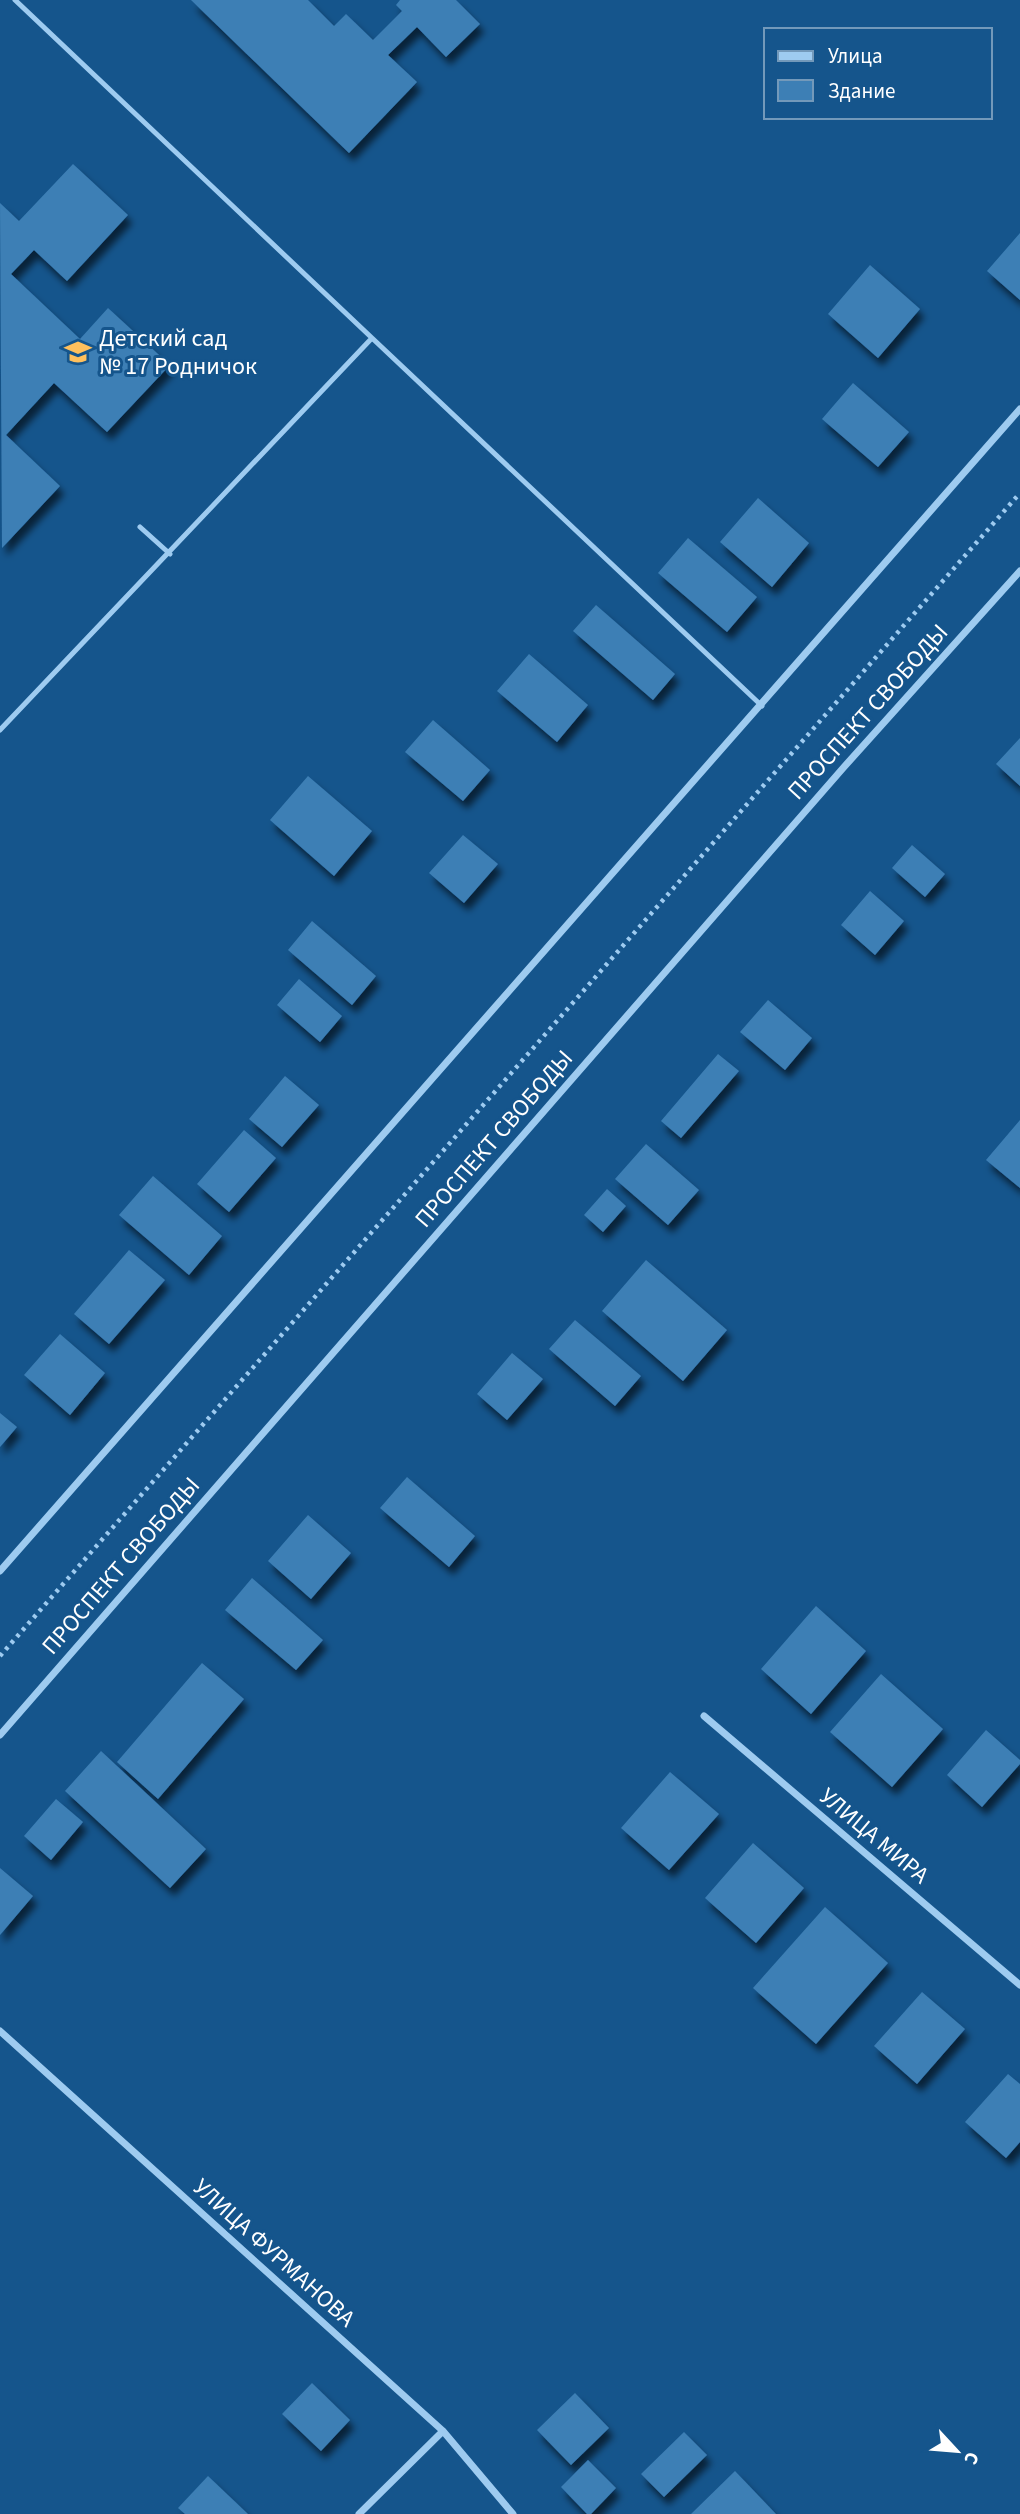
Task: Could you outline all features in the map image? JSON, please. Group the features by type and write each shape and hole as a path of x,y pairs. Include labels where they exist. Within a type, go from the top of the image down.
{"street":[{"path":"0,1571 1020,409"},
{"name":"ПРОСПЕКТ СВОБОДЫ","path":"0,1735 835,777 1020,571"},
{"name":"УЛИЦА МИРА","path":"704,1716 1020,1985"},
{"name":"УЛИЦА ФУРМАНОВА","path":"0,2031 443,2431 513,2514"},
{"path":"359,2514 443,2431"}],"lane":[{"path":"15,0 762,706"},
{"path":"0,730 170,555 372,338"},
{"path":"140,527 170,555"}],"path":[{"path":"0,1656 1020,493"}],"building":[{"path":"191,0 308,0 334,26 346,14 373,40 402,11 396,5 400,0 456,0 480,24 446,57 417,27 388,55 417,82 349,153"},
{"name":"Детский сад № 17 Родничок","path":"73,164 128,215 67,281 34,250 11,274 80,339 108,308 170,365 107,432 54,383 6,435 60,486 2,548 0,203 19,221"},
{"path":"1020,233 1020,300 987,271"},
{"path":"870,265 920,309 878,358 828,314"},
{"path":"853,383 909,432 878,467 822,419"},
{"path":"758,498 809,543 772,587 720,542"},
{"path":"688,538 757,597 727,632 658,573"},
{"path":"596,605 675,674 653,700 573,631"},
{"path":"529,654 588,705 557,742 497,691"},
{"path":"433,720 490,770 463,801 405,752"},
{"path":"1020,738 1020,786 996,764"},
{"path":"308,776 372,831 334,876 270,820"},
{"path":"463,835 498,864 464,903 429,873"},
{"path":"912,845 945,874 925,897 892,868"},
{"path":"870,891 904,921 875,955 841,925"},
{"path":"312,921 376,976 352,1005 288,950"},
{"path":"299,979 342,1016 320,1042 277,1005"},
{"path":"768,1000 812,1038 785,1070 740,1032"},
{"path":"718,1054 739,1071 681,1138 661,1121"},
{"path":"285,1076 319,1105 282,1147 249,1119"},
{"path":"1020,1120 1020,1188 986,1160"},
{"path":"244,1130 276,1158 229,1212 197,1184"},
{"path":"646,1144 699,1190 668,1225 615,1179"},
{"path":"153,1176 222,1236 189,1275 119,1215"},
{"path":"607,1189 626,1206 603,1232 584,1215"},
{"path":"129,1250 165,1280 109,1344 74,1314"},
{"path":"646,1260 727,1330 683,1381 602,1311"},
{"path":"575,1320 641,1376 615,1406 549,1349"},
{"path":"60,1334 105,1373 70,1415 24,1375"},
{"path":"512,1353 543,1379 507,1420 477,1394"},
{"path":"0,1413 17,1427 0,1447"},
{"path":"407,1477 475,1536 449,1567 380,1508"},
{"path":"308,1515 351,1553 311,1599 268,1561"},
{"path":"252,1578 323,1640 296,1670 225,1610"},
{"path":"816,1606 866,1651 811,1714 761,1669"},
{"path":"202,1663 244,1699 158,1799 117,1762"},
{"path":"881,1674 943,1729 892,1787 830,1732"},
{"path":"986,1730 1020,1760 1020,1764 982,1807 947,1775"},
{"path":"101,1751 206,1849 170,1888 65,1791"},
{"path":"670,1772 719,1814 669,1870 621,1828"},
{"path":"56,1799 83,1822 51,1860 24,1836"},
{"path":"753,1843 804,1888 756,1943 705,1898"},
{"path":"0,1868 33,1896 0,1935"},
{"path":"825,1907 888,1963 816,2044 753,1988"},
{"path":"922,1992 965,2029 917,2084 874,2046"},
{"path":"1008,2074 1020,2084 1020,2142 1006,2158 965,2122"},
{"path":"312,2383 350,2420 321,2451 282,2414"},
{"path":"575,2393 609,2428 571,2465 537,2430"},
{"path":"684,2432 707,2455 664,2497 641,2474"},
{"path":"588,2460 616,2488 591,2514 587,2514 561,2487"},
{"path":"735,2471 776,2514 691,2514"},
{"path":"208,2476 248,2514 185,2514 178,2508"}],"place":[{"name":"Детский сад № 17 Родничок","path":"78,352"}]}
